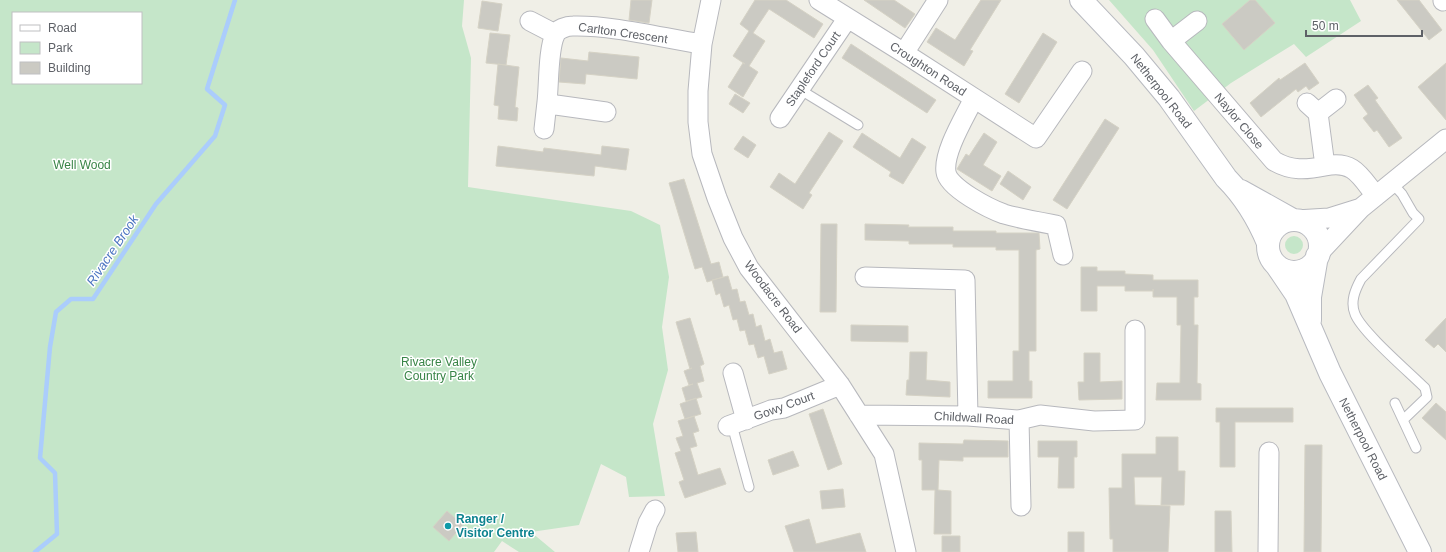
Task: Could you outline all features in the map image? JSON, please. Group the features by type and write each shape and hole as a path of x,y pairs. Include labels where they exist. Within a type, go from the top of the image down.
{"main road":[{"name":"Netherpool Road","path":"1081,0 1134,56 1168,98 1226,178 1235,187 1257,220 1268,243"},
{"name":"Netherpool Road","path":"1235,187 1295,220"},
{"path":"1295,220 1305,223 1316,234 1319,242 1318,255 1311,266 1298,272 1285,271 1277,266 1270,256 1268,243 1272,232 1277,226 1285,221 1295,220"},
{"name":"Netherpool Road","path":"1309,325 1310,297 1318,255"},
{"name":"Netherpool Road","path":"1277,266 1291,285 1330,373 1420,552"}],"street":[{"name":"Woodacre Road","path":"711,0 702,44 698,91 698,122 702,154 733,238 749,268 840,385 884,454 906,552"},
{"name":"Croughton Road","path":"819,0 846,19 904,53 1036,138 1082,71"},
{"path":"904,53 938,0"},
{"name":"Stapleford Court","path":"780,118 846,19"},
{"name":"Naylor Close","path":"1155,19 1171,41 1274,161 1283,166 1294,169 1306,170 1337,164 1352,168 1376,196"},
{"path":"530,21 555,34 544,129"},
{"path":"1171,41 1197,21"},
{"name":"Carlton Crescent","path":"555,34 562,28 571,26 615,30 702,44"},
{"path":"974,98 950,149 946,165 948,179 959,190 1003,213 1056,225 1063,255"},
{"path":"1325,166 1312,108 1336,99"},
{"path":"547,102 556,105 606,112"},
{"path":"1318,255 1361,208 1446,139"},
{"path":"1295,220 1329,218 1361,208"},
{"path":"865,277 965,280 968,416"},
{"name":"Childwall Road","path":"859,416 968,416 1019,420 1040,415 1094,421 1135,420 1135,330"},
{"path":"733,373 735,424"},
{"name":"Gowy Court","path":"735,424 772,410 784,408 840,385"},
{"path":"1019,420 1021,506"},
{"path":"1268,552 1269,452"},
{"path":"639,552 648,523 655,510"}],"lane":[{"path":"800,89 858,125"},
{"path":"1392,183 1402,194 1413,213 1419,219 1361,279 1356,288 1353,305 1354,313 1363,328 1425,388 1427,397 1402,420"},
{"path":"1395,403 1416,448"},
{"path":"735,424 749,487"}],"green space":[{"name":"Rivacre Valley Country Park","path":"0,0 464,0 462,26 471,58 468,187 631,211 660,225 669,277 662,327 668,370 653,424 665,496 629,497 626,477 601,464 579,525 531,532 555,552 519,552 502,541 494,552 0,552"},
{"path":"1109,0 1350,0 1361,21 1306,57 1294,44 1231,83 1194,111 1153,50"},
{"path":"1294,236 1300,239 1303,245 1300,251 1294,254 1288,251 1285,245 1288,239"}],"building":[{"path":"631,0 652,0 649,23 629,20"},
{"path":"755,0 786,0 823,24 814,38 769,9 753,33 765,41 749,66 758,72 743,97 728,87 743,63 745,64 733,56 749,31 740,24"},
{"path":"864,0 894,0 915,14 905,28"},
{"path":"981,0 1001,0 970,50 973,51 964,66 927,42 936,28 955,40"},
{"path":"1250,0 1255,0 1275,23 1244,50 1222,24"},
{"path":"1397,0 1419,0 1442,30 1429,40"},
{"path":"482,1 502,4 498,31 478,28"},
{"path":"490,33 510,35 506,65 486,63"},
{"path":"1043,33 1057,42 1019,103 1005,94"},
{"path":"851,44 936,100 927,113 842,58"},
{"path":"589,52 639,57 637,79 586,74 585,84 559,82 561,58 588,61"},
{"path":"1305,63 1319,83 1309,90 1306,86 1298,92 1296,89 1261,117 1250,103 1279,78 1280,80"},
{"path":"1446,63 1446,120 1418,87"},
{"path":"498,64 519,67 515,107 518,108 517,121 498,119 499,106 494,105"},
{"path":"1368,85 1378,98 1375,100 1402,138 1389,147 1377,130 1374,132 1363,118 1368,114 1354,95"},
{"path":"735,94 750,103 743,113 729,104"},
{"path":"1105,119 1119,128 1067,209 1053,200"},
{"path":"829,132 843,141 809,193 812,195 803,209 770,187 779,173 795,184"},
{"path":"862,133 900,158 912,138 926,147 903,184 889,176 891,172 853,147"},
{"path":"984,133 997,142 983,165 1001,176 992,191 957,169 966,154 969,156"},
{"path":"743,136 756,145 748,158 734,149"},
{"path":"498,146 543,152 544,148 601,155 602,146 629,149 626,170 595,166 594,176 496,166"},
{"path":"1008,171 1031,187 1023,200 1000,184"},
{"path":"684,179 711,264 719,262 723,277 707,282 702,267 695,269 669,183"},
{"path":"821,224 837,224 836,312 820,312"},
{"path":"865,224 909,225 908,227 953,227 953,231 1039,233 1040,249 1036,250 1036,351 1029,351 1029,381 1032,381 1032,398 988,398 988,381 1013,381 1013,351 1019,351 1019,250 996,250 996,247 953,247 953,244 909,244 909,241 865,240"},
{"path":"1081,267 1097,267 1097,271 1125,271 1125,274 1153,275 1153,280 1198,280 1198,297 1194,297 1194,325 1198,325 1197,383 1201,384 1201,400 1156,400 1157,383 1180,383 1181,325 1177,325 1177,297 1153,297 1153,291 1125,291 1125,286 1097,286 1097,311 1081,311"},
{"path":"728,276 732,290 737,289 740,302 745,301 749,315 753,314 756,327 761,325 765,341 770,339 774,353 782,351 787,369 769,374 764,356 758,358 754,344 749,345 745,330 740,331 737,319 733,320 729,305 724,307 720,293 716,295 712,280"},
{"path":"690,318 704,364 700,366 704,381 697,383 702,397 686,401 682,388 693,384 689,385 684,371 690,369 676,322"},
{"path":"1446,318 1446,352 1438,344 1434,348 1425,340"},
{"path":"851,325 908,326 908,342 851,341"},
{"path":"910,352 927,352 926,380 950,382 950,397 906,395 907,380 909,380"},
{"path":"1084,353 1100,353 1100,382 1122,381 1122,399 1079,400 1078,382 1084,382"},
{"path":"696,398 701,414 685,419 680,404"},
{"path":"1436,403 1446,412 1446,440 1422,418"},
{"path":"1216,408 1293,408 1293,422 1235,422 1235,467 1220,467 1220,422 1216,422"},
{"path":"823,409 842,464 828,470 809,414"},
{"path":"694,416 699,431 693,433 697,446 690,448 698,475 720,468 726,484 685,498 679,482 684,480 675,453 681,451 676,438 683,436 678,421"},
{"path":"1156,437 1178,437 1178,471 1185,471 1184,505 1161,505 1162,477 1134,477 1135,505 1170,506 1168,552 1113,552 1113,539 1110,539 1109,488 1122,488 1122,454 1156,454"},
{"path":"964,440 1008,441 1008,457 963,457 963,461 939,460 938,490 951,491 951,534 934,534 935,490 922,490 922,460 919,460 919,443 963,444"},
{"path":"1038,441 1077,441 1077,457 1074,457 1074,488 1058,488 1059,457 1038,457"},
{"path":"1305,445 1322,445 1321,552 1304,552"},
{"path":"793,451 799,466 773,475 768,460"},
{"path":"843,489 845,507 822,509 820,491"},
{"name":"Ranger / Visitor Centre","path":"447,511 463,525 449,541 433,527"},
{"path":"1215,511 1231,511 1232,552 1215,552"},
{"path":"809,519 816,544 860,533 866,552 794,552 785,526"},
{"path":"696,532 698,552 678,552 676,533"},
{"path":"1068,532 1084,532 1084,552 1068,552"},
{"path":"942,536 960,536 960,552 942,552"}],"waterway":[{"name":"Rivacre Brook","path":"35,552 57,534 55,473 40,458 50,347 56,312 71,299 93,299 156,204 215,136 225,105 207,89 235,0"}],"place":[{"name":"Ranger / Visitor Centre","path":"448,526"}],"park label":[{"name":"Well Wood","path":"82,165"}]}
